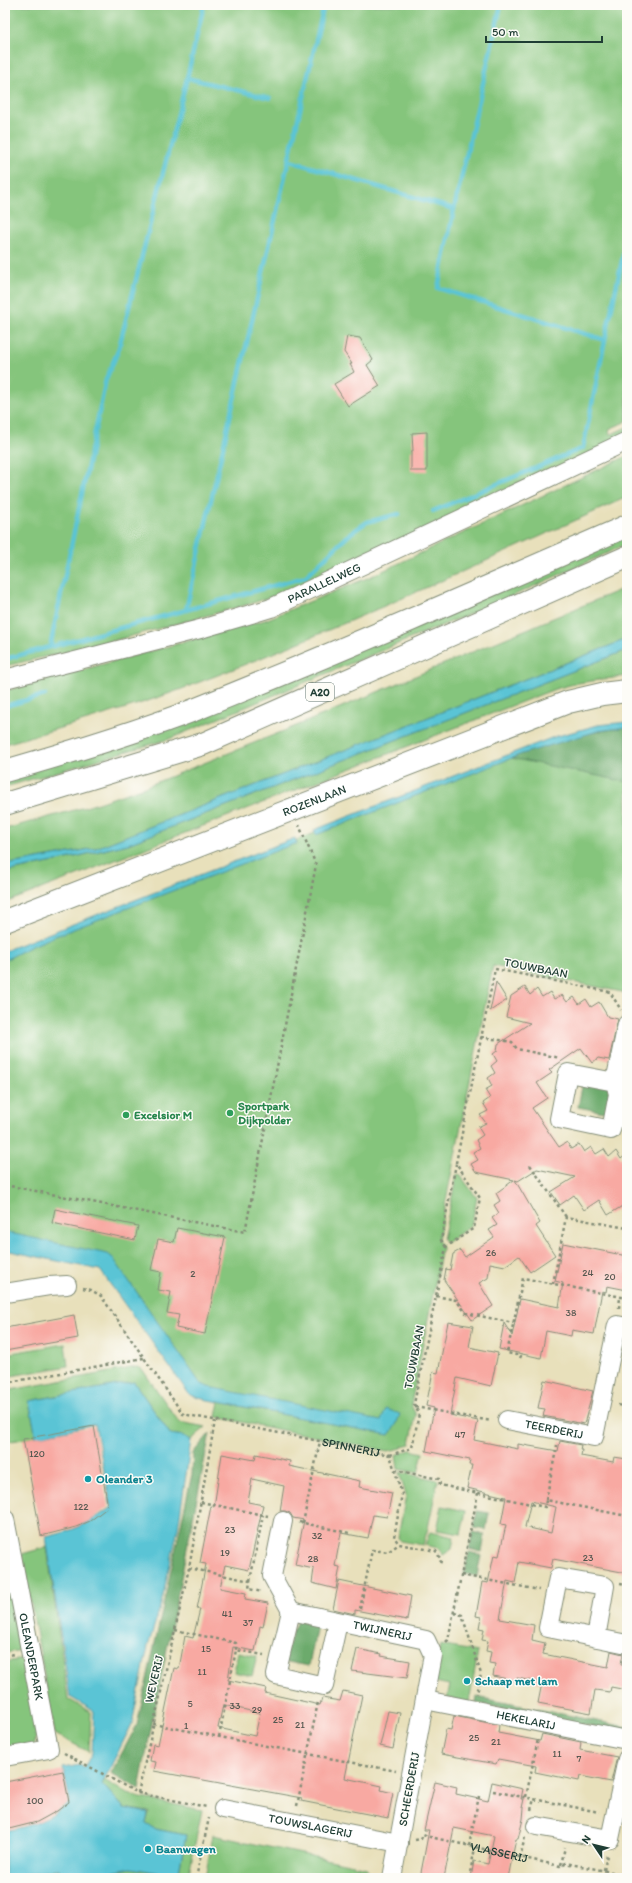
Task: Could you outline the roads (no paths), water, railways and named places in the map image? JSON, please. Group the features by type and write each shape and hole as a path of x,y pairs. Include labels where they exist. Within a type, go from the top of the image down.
{"main road":[{"path":"5,771 87,747 193,710 460,599 627,526"},
{"name":"A20","path":"5,804 202,744 627,557"},
{"name":"ROZENLAAN","path":"5,921 568,702 602,694 627,691"}],"street":[{"name":"PARALLELWEG","path":"5,679 204,628 271,608 627,441"},
{"path":"615,1082 568,1073 558,1119 611,1130 618,1094 615,1082 625,1018"},
{"path":"5,1293 49,1286 67,1285"},
{"name":"TEERDERIJ","path":"507,1420 594,1437 617,1325 627,1327"},
{"name":"OLEANDERPARK","path":"5,1519 49,1750 5,1758"},
{"path":"283,1521 272,1576 287,1604"},
{"path":"596,1638 605,1586 558,1578 548,1628 596,1638 627,1644"},
{"name":"TWIJNERIJ","path":"338,1622 324,1686 276,1675 280,1658 287,1604 338,1622 356,1625 430,1647 425,1700"},
{"name":"HEKELARIJ","path":"425,1700 627,1740"},
{"name":"SCHEERDERIJ","path":"392,1878 425,1700"},
{"path":"536,1826 610,1840 627,1759"},
{"name":"TOUWSLAGERIJ","path":"217,1809 399,1842"}],"water":[{"path":"627,639 627,650 128,844 5,872 5,865 96,848"},
{"path":"627,722 627,727 598,731 522,754 316,835 314,830 554,737 598,725"},
{"path":"295,838 297,844 53,937 5,960 5,952 11,948"},
{"path":"5,1232 108,1254 113,1258 200,1383 208,1387 381,1421 386,1409 400,1414 396,1425 389,1435 198,1398 189,1394 100,1270 5,1250"},
{"path":"134,1382 170,1434 184,1436 191,1440 178,1529 161,1604 148,1646 132,1724 102,1784 124,1808 148,1813 146,1824 155,1829 186,1835 178,1876 131,1868 84,1878 65,1878 59,1869 5,1878 5,1831 23,1827 48,1818 70,1802 63,1768 80,1765 84,1768 92,1753 94,1711 70,1697 46,1537 80,1526 111,1507 95,1424 36,1437 29,1401"}],"waterway":[{"path":"204,5 187,78 270,98"},
{"path":"187,78 118,351 106,379 50,647 186,610 324,5"},
{"path":"290,161 454,209 501,5"},
{"path":"433,511 583,448 605,340 438,288 454,209"},
{"path":"605,340 627,237"},
{"path":"186,610 305,577 351,533 367,522 399,514"},
{"path":"5,659 50,647"},
{"path":"5,706 45,695"}],"place":[{"name":"Sportpark Dijkpolder","path":"230,1113"},
{"name":"Excelsior M","path":"126,1115"},
{"name":"Oleander 3","path":"88,1479"},
{"name":"Schaap met lam","path":"467,1681"},
{"name":"Baanwagen","path":"148,1849"}]}
